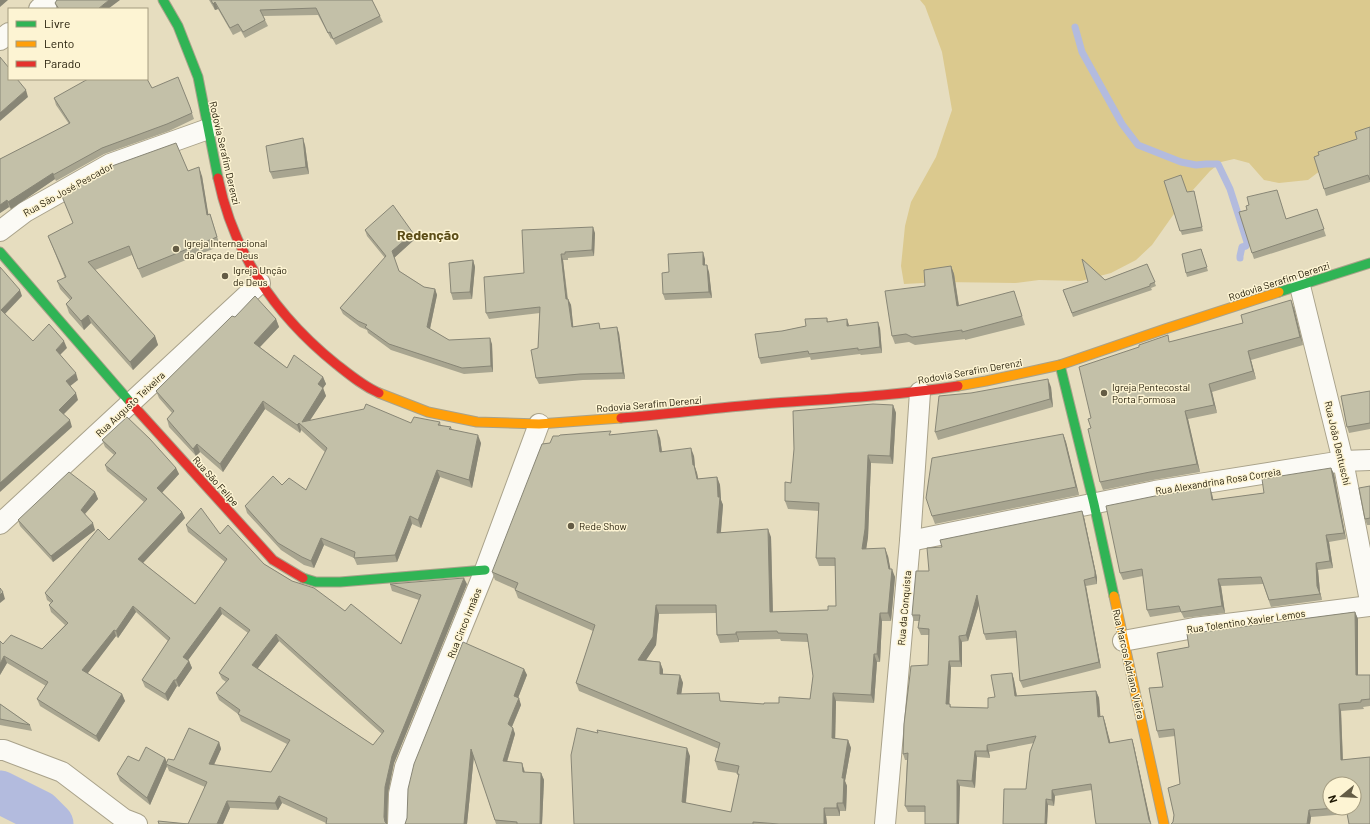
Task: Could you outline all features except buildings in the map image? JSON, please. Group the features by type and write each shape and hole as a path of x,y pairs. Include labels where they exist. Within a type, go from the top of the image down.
{"main road":[{"name":"Rodovia Serafim Derenzi","path":"163,0 178,26 198,77 224,202 237,239 260,282 281,311 324,354 367,388 428,412 477,422 539,424 661,415 716,408 920,392 986,381 1060,365 1165,329 1370,263"},
{"name":"Rua São Felipe","path":"0,252 131,403 273,560 299,576 316,582 340,582 412,577 485,570"},
{"name":"Rua Marcos Adriano Vieira","path":"1060,365 1094,504 1164,824"}],"street":[{"path":"40,8 50,0"},
{"path":"0,40 8,34"},
{"name":"Rua São José Pescador","path":"0,231 25,212 110,164 208,129"},
{"name":"Rua Augusto Teixeira","path":"0,524 260,282"},
{"name":"Rua João Dentuschi","path":"1300,286 1343,461 1370,601"},
{"name":"Rua da Conquista","path":"885,824 910,541 920,392"},
{"name":"Rua Cinco Irmãos","path":"398,824 399,794 405,767 485,570 539,424"},
{"name":"Rua Alexandrina Rosa Correia","path":"1094,504 1211,481 1343,461 1370,460"},
{"path":"910,541 1094,504"},
{"name":"Rua Tolentino Xavier Lemos","path":"1123,641 1194,628 1370,606"},
{"path":"0,750 4,750 62,772 124,819 137,824"}],"shaded area":[{"path":"920,0 1370,0 1370,133 1308,180 1279,183 1264,180 1249,163 1234,159 1221,162 1210,171 1183,201 1152,245 1136,260 1111,273 1081,281 1039,280 1015,283 943,282 904,284 901,266 905,226 911,202 936,157 952,110 942,52 925,6"}],"waterway":[{"path":"1075,27 1082,52 1122,124 1138,145 1181,162 1196,165 1218,164 1230,189 1247,242 1246,246 1242,247 1240,258"},
{"path":"0,792 40,812 52,824"}],"traffic: fast":[{"path":"163,0 178,26 198,77 218,178"},
{"path":"0,252 130,402"},
{"path":"1279,292 1370,263"},
{"path":"1060,365 1094,504 1114,596"},
{"path":"303,578 316,582 340,582 485,570"}],"traffic: slow":[{"path":"958,386 1060,365 1279,292"},
{"path":"379,393 428,412 477,422 539,424 621,418"},
{"path":"1114,596 1164,824"}],"traffic: jam":[{"path":"218,178 225,206 246,258 260,282 276,304 314,345 352,376 379,393"},
{"path":"621,418 763,404 885,395 958,386"},
{"path":"130,402 273,560 303,578"}],"place":[{"name":"Igreja Internacional da Graça de Deus","path":"176,249"},
{"name":"Igreja Unção de Deus","path":"225,276"},
{"name":"Igreja Pentecostal Porta Formosa","path":"1104,393"},
{"name":"Rede Show","path":"571,526"}],"district":[{"name":"Redenção","path":"428,234"}]}
